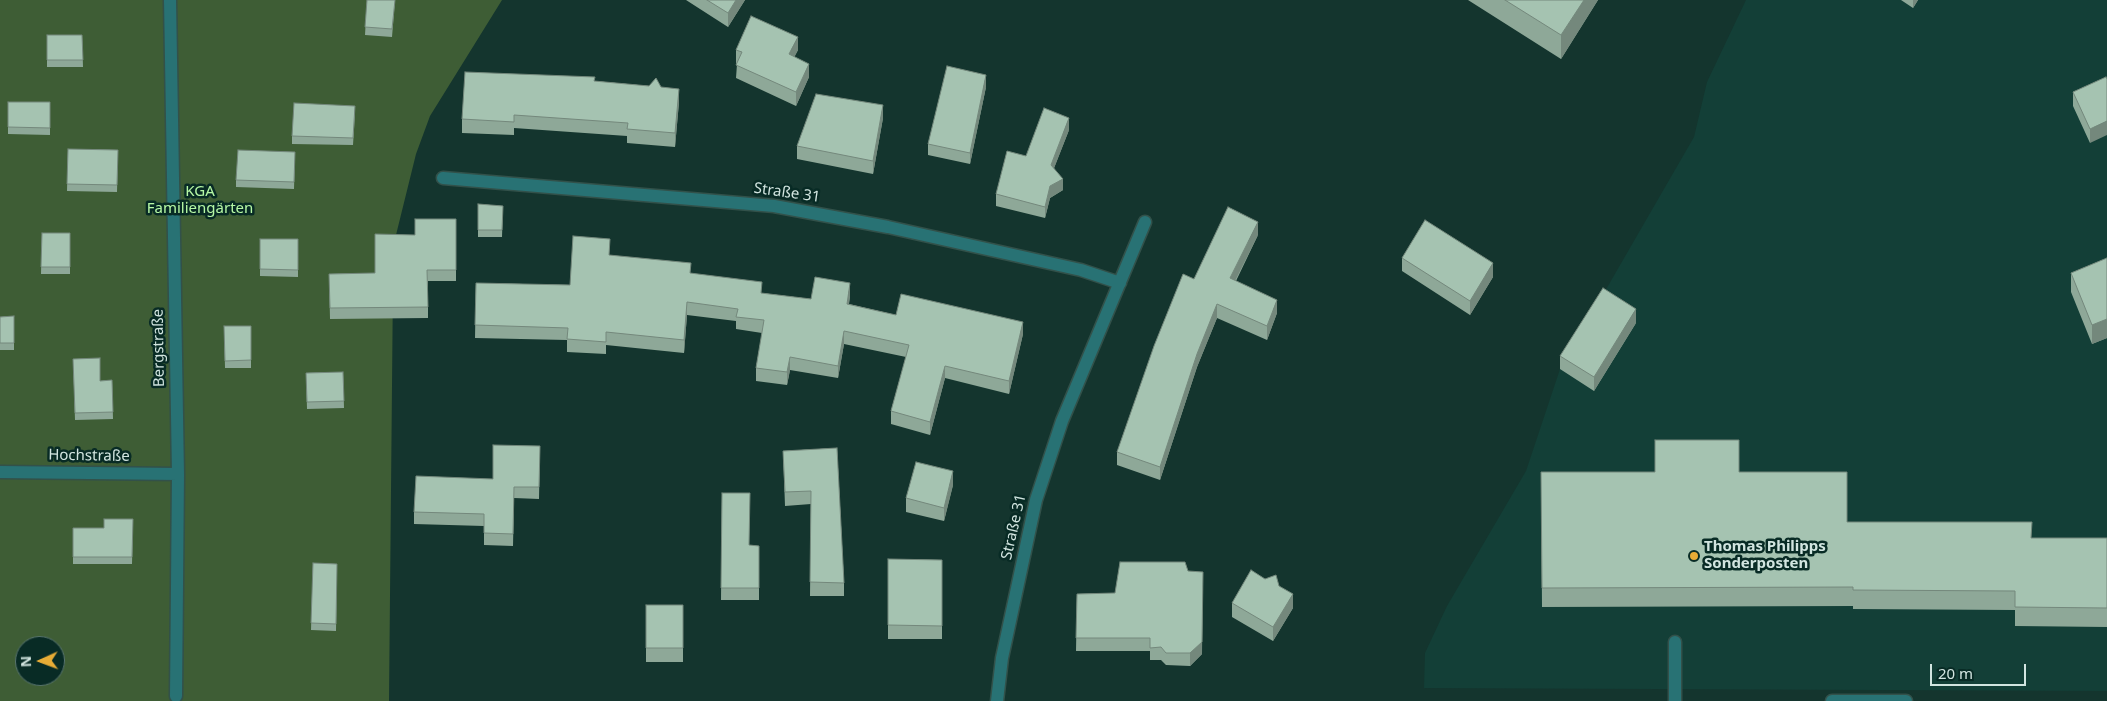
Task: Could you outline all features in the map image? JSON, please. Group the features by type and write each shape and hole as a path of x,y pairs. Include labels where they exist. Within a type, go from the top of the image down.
{"street":[{"name":"Bergstraße","path":"170,0 178,474 176,696"},
{"name":"Straße 31","path":"443,178 774,206 888,226 1081,270 1120,283"},
{"name":"Straße 31","path":"997,701 1002,658 1036,500 1062,421 1145,222"},
{"name":"Hochstraße","path":"0,472 178,474"},
{"path":"1674,701 1676,642"},
{"path":"1832,701 1906,701"}],"shaded area":[{"path":"1746,0 2107,0 2107,691 1424,688 1425,653 1447,606 1526,471 1560,369 1694,137 1707,82"}],"green space":[{"name":"KGA Familiengärten","path":"0,0 502,0 430,116 416,154 396,235 393,281 389,701 0,701"}],"building":[{"path":"367,0 395,0 392,29 365,27"},
{"path":"707,0 736,0 728,13"},
{"path":"1505,0 1584,0 1561,35"},
{"path":"751,16 798,37 789,54 809,64 796,92 736,65 742,52 736,50"},
{"path":"47,35 82,35 83,60 47,60"},
{"path":"947,66 986,75 970,153 928,144"},
{"path":"465,72 595,77 594,81 649,86 656,78 661,87 679,89 675,133 627,129 628,123 514,115 514,122 462,119"},
{"path":"2106,77 2107,121 2090,129 2073,92"},
{"path":"816,94 883,105 873,161 797,146"},
{"path":"8,102 50,102 50,128 8,127"},
{"path":"294,103 355,106 353,138 292,136"},
{"path":"1044,108 1069,118 1051,165 1063,179 1050,186 1045,207 996,194 1007,151 1026,156"},
{"path":"68,149 118,150 117,185 67,184"},
{"path":"238,150 295,152 294,182 236,180"},
{"path":"478,204 503,206 502,230 478,230"},
{"path":"1228,207 1258,222 1230,278 1277,300 1267,326 1217,304 1197,354 1160,467 1117,452 1154,346 1183,274 1194,279"},
{"path":"415,219 456,219 456,270 427,270 428,307 330,308 329,274 375,273 375,234 415,235"},
{"path":"1425,220 1493,263 1470,301 1402,258"},
{"path":"42,233 70,233 70,267 41,267"},
{"path":"573,236 610,239 609,255 691,263 690,273 762,282 761,293 811,299 815,277 850,283 847,304 896,315 901,294 1023,322 1009,381 945,366 930,422 891,411 909,345 844,331 838,366 790,357 787,372 756,368 764,320 736,317 738,309 687,302 684,340 606,332 606,342 567,339 568,328 475,325 476,283 570,285"},
{"path":"260,239 298,239 298,270 260,269"},
{"path":"2107,258 2107,319 2092,325 2071,273"},
{"path":"1603,288 1636,309 1594,377 1560,356"},
{"path":"14,316 14,343 0,343 0,317"},
{"path":"224,326 251,326 251,360 225,361"},
{"path":"100,358 100,381 112,380 113,412 75,413 73,359"},
{"path":"343,372 344,401 307,402 306,373"},
{"path":"1655,440 1739,440 1739,472 1847,472 1847,522 2032,522 2031,538 2107,538 2107,608 2015,607 2015,591 1853,590 1853,587 1542,588 1541,472 1655,472"},
{"path":"493,445 540,446 539,487 514,487 513,534 484,533 484,514 414,512 416,476 493,479"},
{"path":"837,448 844,583 810,582 811,491 785,492 783,451"},
{"path":"916,462 953,471 944,508 906,498"},
{"path":"722,493 750,493 749,545 759,546 759,588 721,588"},
{"path":"104,519 133,519 132,557 73,557 73,528 104,528"},
{"path":"888,559 942,560 942,626 888,625"},
{"path":"1120,562 1185,562 1188,571 1203,572 1202,642 1190,653 1166,653 1161,647 1150,648 1150,638 1076,638 1077,594 1115,593"},
{"path":"313,563 337,564 336,624 311,623"},
{"path":"1251,570 1265,579 1276,575 1279,586 1293,594 1273,627 1232,603"},
{"path":"646,605 683,605 683,648 646,648"}],"place":[{"name":"Thomas Philipps Sonderposten","path":"1694,556"}]}
